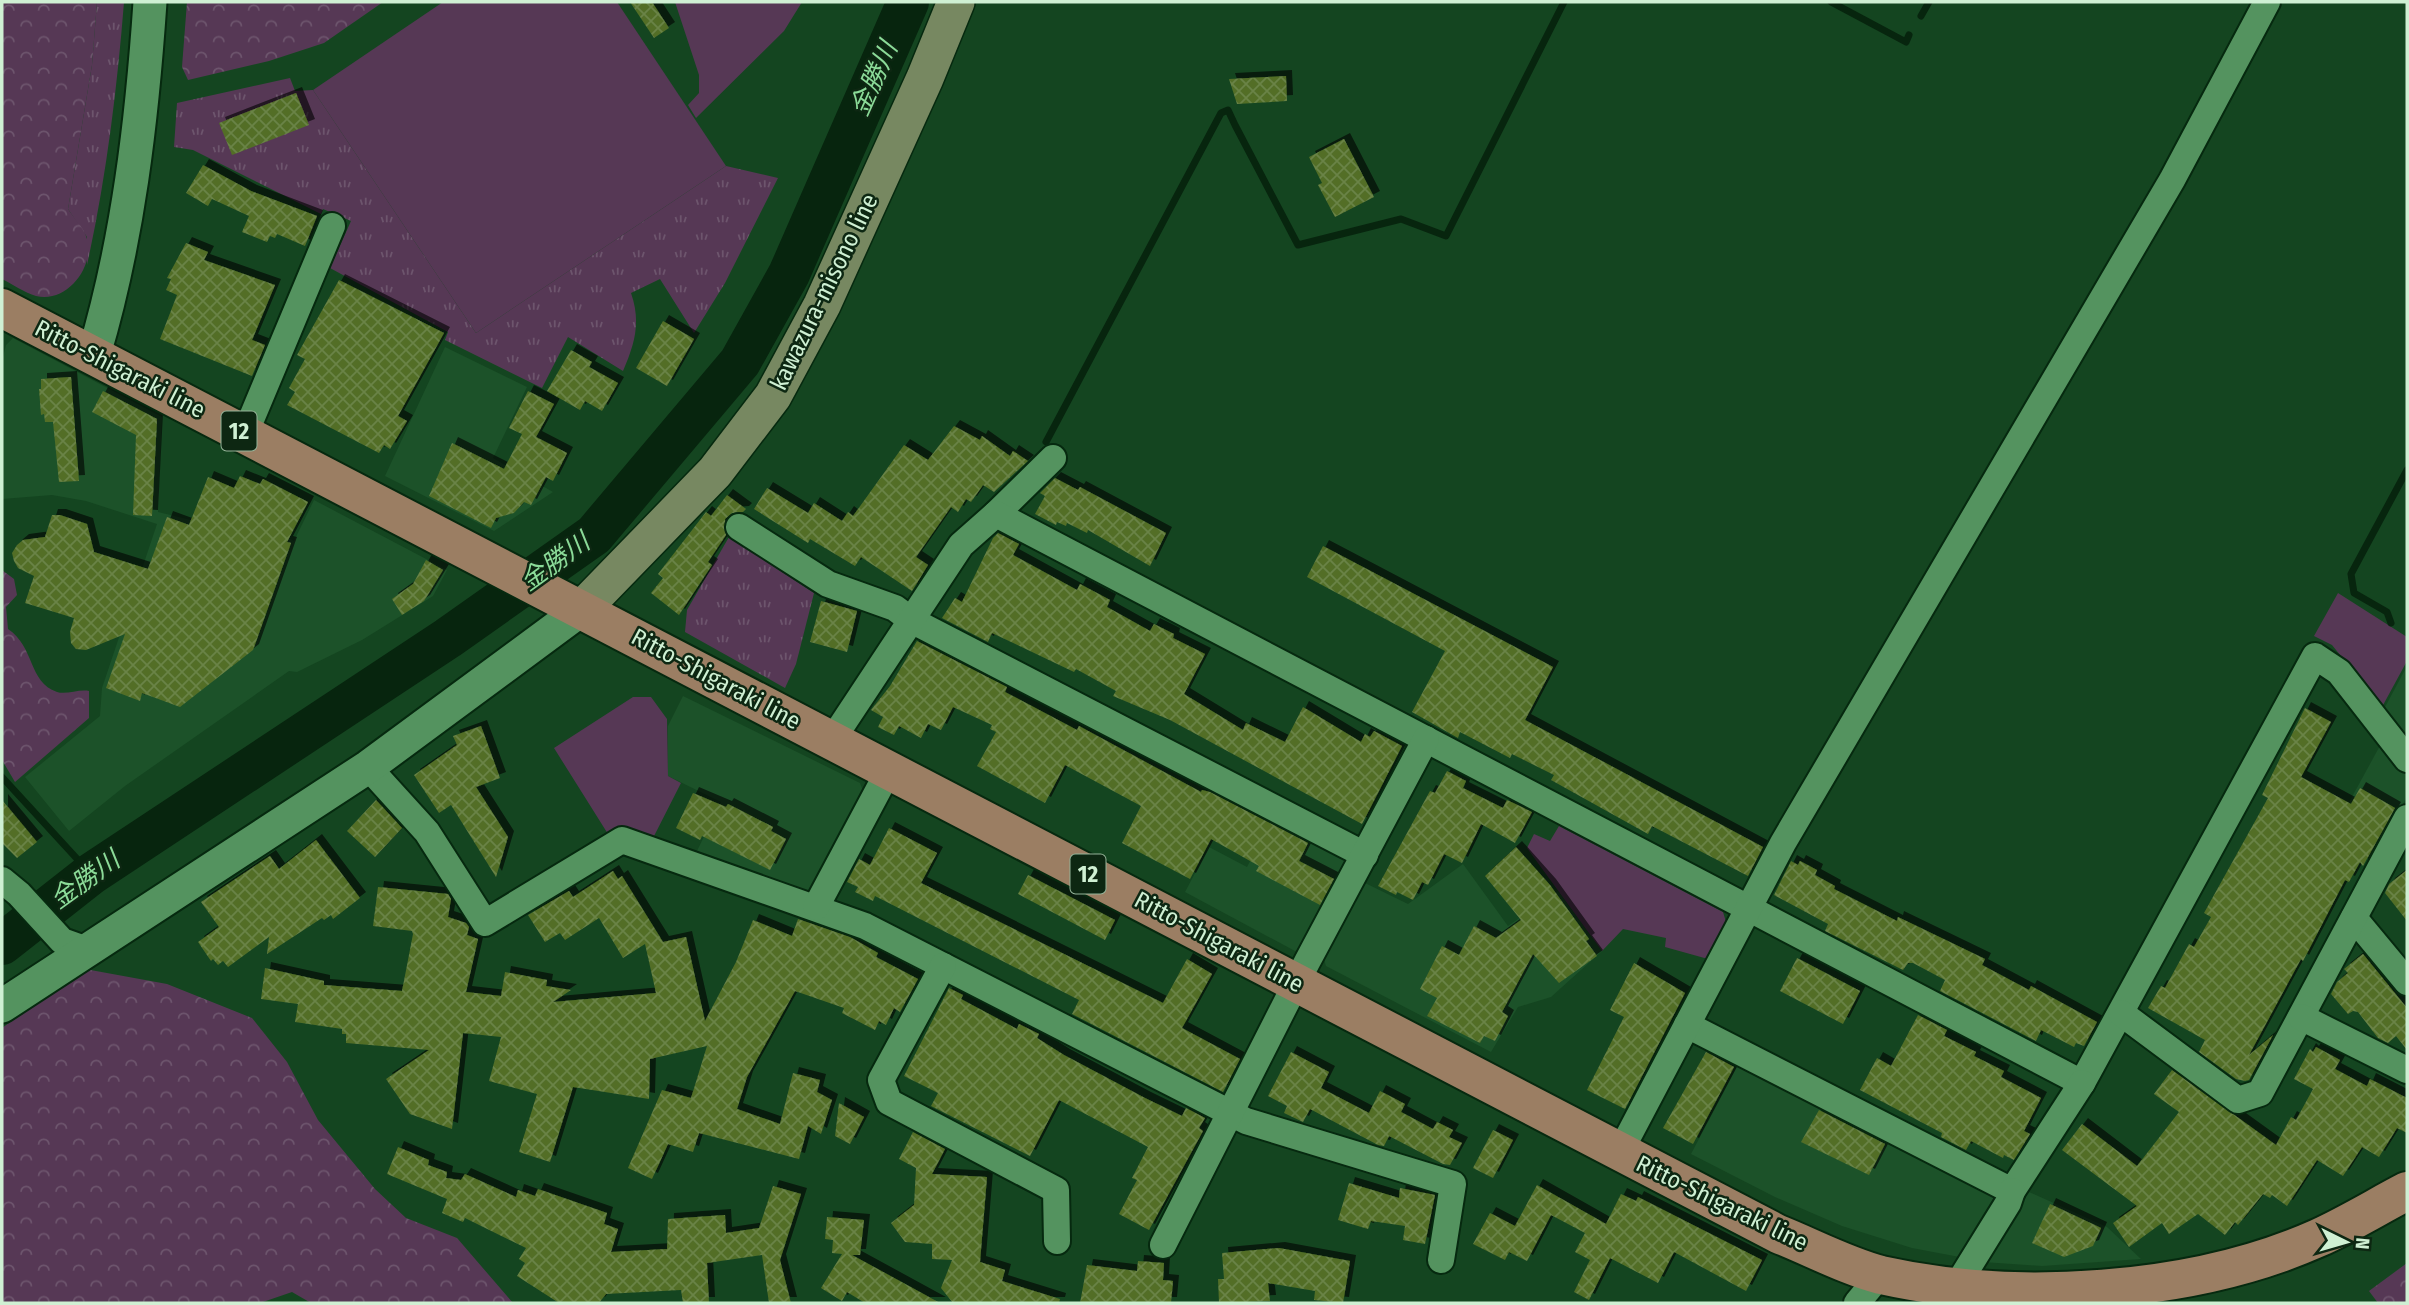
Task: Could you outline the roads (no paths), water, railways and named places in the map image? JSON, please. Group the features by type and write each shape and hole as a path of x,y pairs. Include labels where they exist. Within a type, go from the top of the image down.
{"main road":[{"name":"kawazura-misono line","path":"568,603 715,471 773,396 822,305 925,78 956,2"},
{"name":"Ritto-Shigaraki line","path":"3,314 94,354 494,563 1778,1234 1869,1289 1956,1287 2122,1296 2201,1277 2317,1238 2407,1191"}],"street":[{"path":"94,354 106,314 133,175 150,2"},
{"path":"1620,1152 1746,908 2172,180 2267,2"},
{"path":"245,434 332,226"},
{"path":"832,740 961,545 1054,458"},
{"path":"996,514 2082,1083"},
{"path":"739,527 828,584 895,608 911,620 1364,855"},
{"path":"2,1006 76,946 368,767 568,603"},
{"path":"1956,1287 2008,1203 2012,1191 2082,1083 2315,656 2339,672 2407,759"},
{"path":"1163,1245 1229,1112 1426,740"},
{"path":"368,767 427,832 485,923 622,840 817,907 865,926 1229,1112 1453,1184 1441,1260"},
{"path":"817,907 889,770"},
{"path":"2121,1013 2238,1100 2260,1093 2407,818"},
{"path":"11,887 76,946"},
{"path":"2354,918 2407,982"},
{"path":"943,966 881,1080 889,1102 1056,1190 1057,1241"},
{"path":"2301,1017 2407,1070"},
{"path":"1687,1025 2012,1191"}],"waterway":[{"name":"金勝川","path":"2,944 91,874 448,638 594,535 740,362 789,274 908,2"},
{"path":"1046,442 1221,113 1228,110 1298,245 1401,219 1446,236 1564,2"},
{"path":"1831,2 1906,42 1909,35"},
{"path":"1921,16 1929,2"},
{"path":"2391,623 2387,612 2354,593 2351,574 2407,470"},
{"path":"2,777 91,874"}]}
